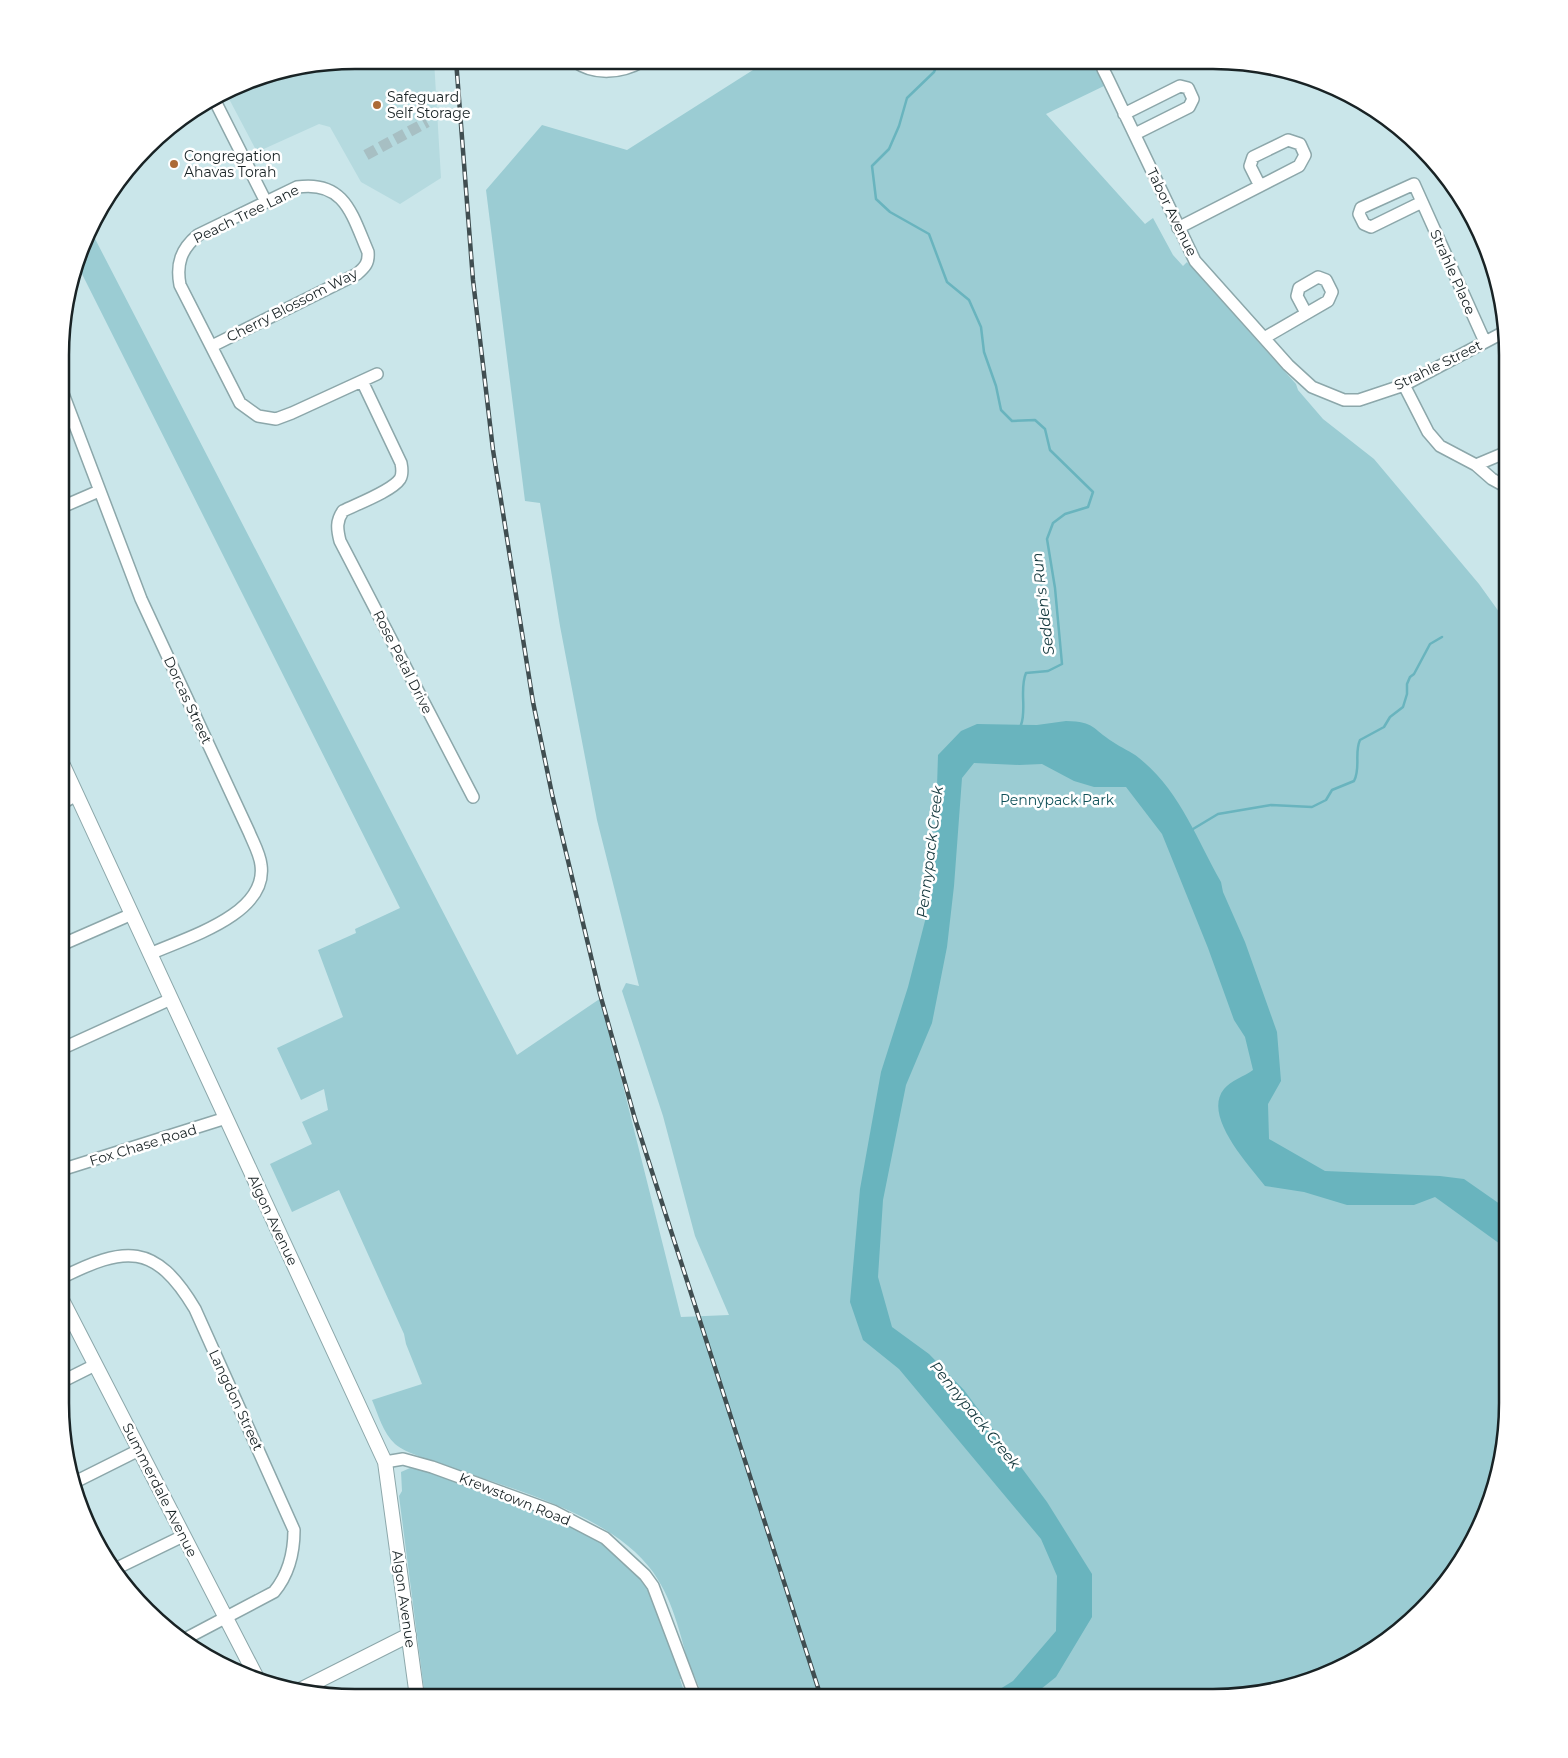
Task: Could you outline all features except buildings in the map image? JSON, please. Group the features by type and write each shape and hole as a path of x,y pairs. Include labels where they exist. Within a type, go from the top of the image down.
{"street":[{"path":"593,69 606,71 623,69"},
{"name":"Tabor Avenue","path":"1103,69 1195,261 1232,305 1288,365 1312,386"},
{"path":"1124,114 1180,86 1188,88 1193,99 1189,107 1135,134"},
{"path":"217,104 266,202"},
{"path":"1178,228 1260,186 1299,166 1305,155 1300,144 1288,140 1253,157 1250,166 1260,186"},
{"name":"Strahle Place","path":"1422,202 1371,227 1364,224 1359,214 1361,208 1414,184 1485,342"},
{"name":"Peach Tree Lane","path":"212,346 180,285 178,271 180,260 189,243 198,235 297,187 309,185 322,187 334,192 348,204 368,252 369,259"},
{"name":"Cherry Blossom Way","path":"212,346 357,274 365,267 369,259"},
{"path":"1264,338 1306,314"},
{"name":"Strahle Street","path":"1312,386 1344,400 1359,400 1404,385 1499,335"},
{"path":"212,346 240,403 258,416 276,418 292,414 377,374"},
{"name":"Rose Petal Drive","path":"362,381 401,463 402,471 400,479 392,487 343,511 337,526 340,541 473,797"},
{"path":"1404,385 1428,432 1440,446 1476,465 1499,483"},
{"name":"Dorcas Street","path":"69,404 99,491 141,599 249,832 261,865 259,884 253,898 244,908 223,921 150,954"},
{"path":"1476,465 1499,455"},
{"path":"69,504 99,491"},
{"name":"Algon Avenue","path":"69,776 385,1462 416,1689"},
{"path":"69,800 78,795"},
{"path":"69,942 132,914"},
{"path":"69,1045 171,999"},
{"name":"Fox Chase Road","path":"69,1167 226,1118"},
{"name":"Langdon Street","path":"69,1274 104,1258 127,1254 148,1259 169,1272 181,1286 195,1308 294,1530 294,1550 282,1583 274,1592 190,1637"},
{"name":"Summerdale Avenue","path":"69,1313 253,1670"},
{"path":"69,1378 96,1365"},
{"path":"79,1480 139,1450"},
{"name":"Krewstown Road","path":"385,1462 403,1459 503,1491 553,1511 605,1538 645,1575 653,1586 692,1689"},
{"path":"120,1566 183,1536"},
{"path":"309,1686 409,1635"}],"shaded area":[{"path":"336,69 435,69 441,178 400,204 361,182 330,127 319,124 257,152 228,98 281,78 318,71"}],"green space":[{"name":"Pennypack Park","path":"754,69 1098,69 1104,86 1046,114 1145,224 1153,218 1173,255 1183,266 1187,262 1296,384 1298,390 1323,419 1374,459 1479,584 1499,612 1499,1422 1497,1440 1490,1477 1484,1495 1470,1530 1451,1562 1428,1592 1402,1618 1372,1641 1340,1660 1287,1680 1232,1689 700,1689 694,1675 692,1675 677,1622 667,1596 653,1572 635,1552 613,1535 588,1520 560,1507 532,1495 400,1448 391,1440 381,1423 372,1400 422,1384 406,1344 404,1334 339,1190 292,1212 270,1164 312,1144 302,1122 328,1110 324,1089 301,1100 277,1048 343,1017 318,950 356,933 355,929 400,908 81,272 94,237 517,1055 601,998 681,1317 729,1315 695,1236 663,1116 622,991 626,983 639,986 597,820 560,626 540,503 525,501 486,190 542,125 627,150"},
{"path":"410,1468 453,1480 554,1519 594,1538 611,1549 627,1562 640,1577 649,1592 683,1678 680,1679 683,1689 424,1689 399,1496 402,1491 401,1472"}],"water":[{"name":"Pennypack Creek","path":"1066,721 1088,724 1136,756 1153,771 1166,785 1186,816 1221,882 1223,892 1245,942 1277,1032 1281,1081 1268,1104 1269,1139 1325,1171 1440,1176 1464,1179 1499,1203 1499,1243 1435,1197 1414,1205 1347,1205 1304,1192 1265,1186 1230,1140 1219,1113 1219,1100 1224,1089 1253,1070 1245,1037 1234,1020 1208,948 1162,834 1126,787 1094,787 1074,781 1042,764 974,763 962,778 954,886 947,947 932,1023 906,1085 883,1200 878,1277 892,1327 929,1354 964,1390 1047,1502 1092,1574 1092,1617 1056,1677 1041,1689 1000,1689 1013,1681 1056,1631 1057,1576 1041,1539 899,1369 863,1340 850,1302 860,1189 881,1072 908,987 926,917 935,851 938,755 961,731 977,724 1037,725"}],"waterway":[{"name":"Sedden's Run","path":"935,69 907,98 899,126 889,149 872,166 876,199 890,212 929,234 947,282 969,300 981,327 984,352 996,386 1001,410 1012,421 1035,420 1045,429 1050,450 1093,492 1088,507 1065,514 1053,523 1047,539 1055,588 1062,664 1048,671 1026,673 1023,686 1023,719 1021,725"},
{"path":"1193,829 1218,814 1271,805 1312,807 1326,800 1332,790 1354,781 1357,771 1358,745 1360,740 1384,727 1390,717 1403,707 1410,677 1414,674 1430,644 1442,637"}],"tunnel":[{"path":"366,155 427,122"}],"railway":[{"path":"457,69 473,280 493,450 533,702 552,794 600,994 635,1119 818,1689"}],"place":[{"name":"Safeguard Self Storage","path":"377,105"},
{"name":"Congregation Ahavas Torah","path":"174,164"}]}
